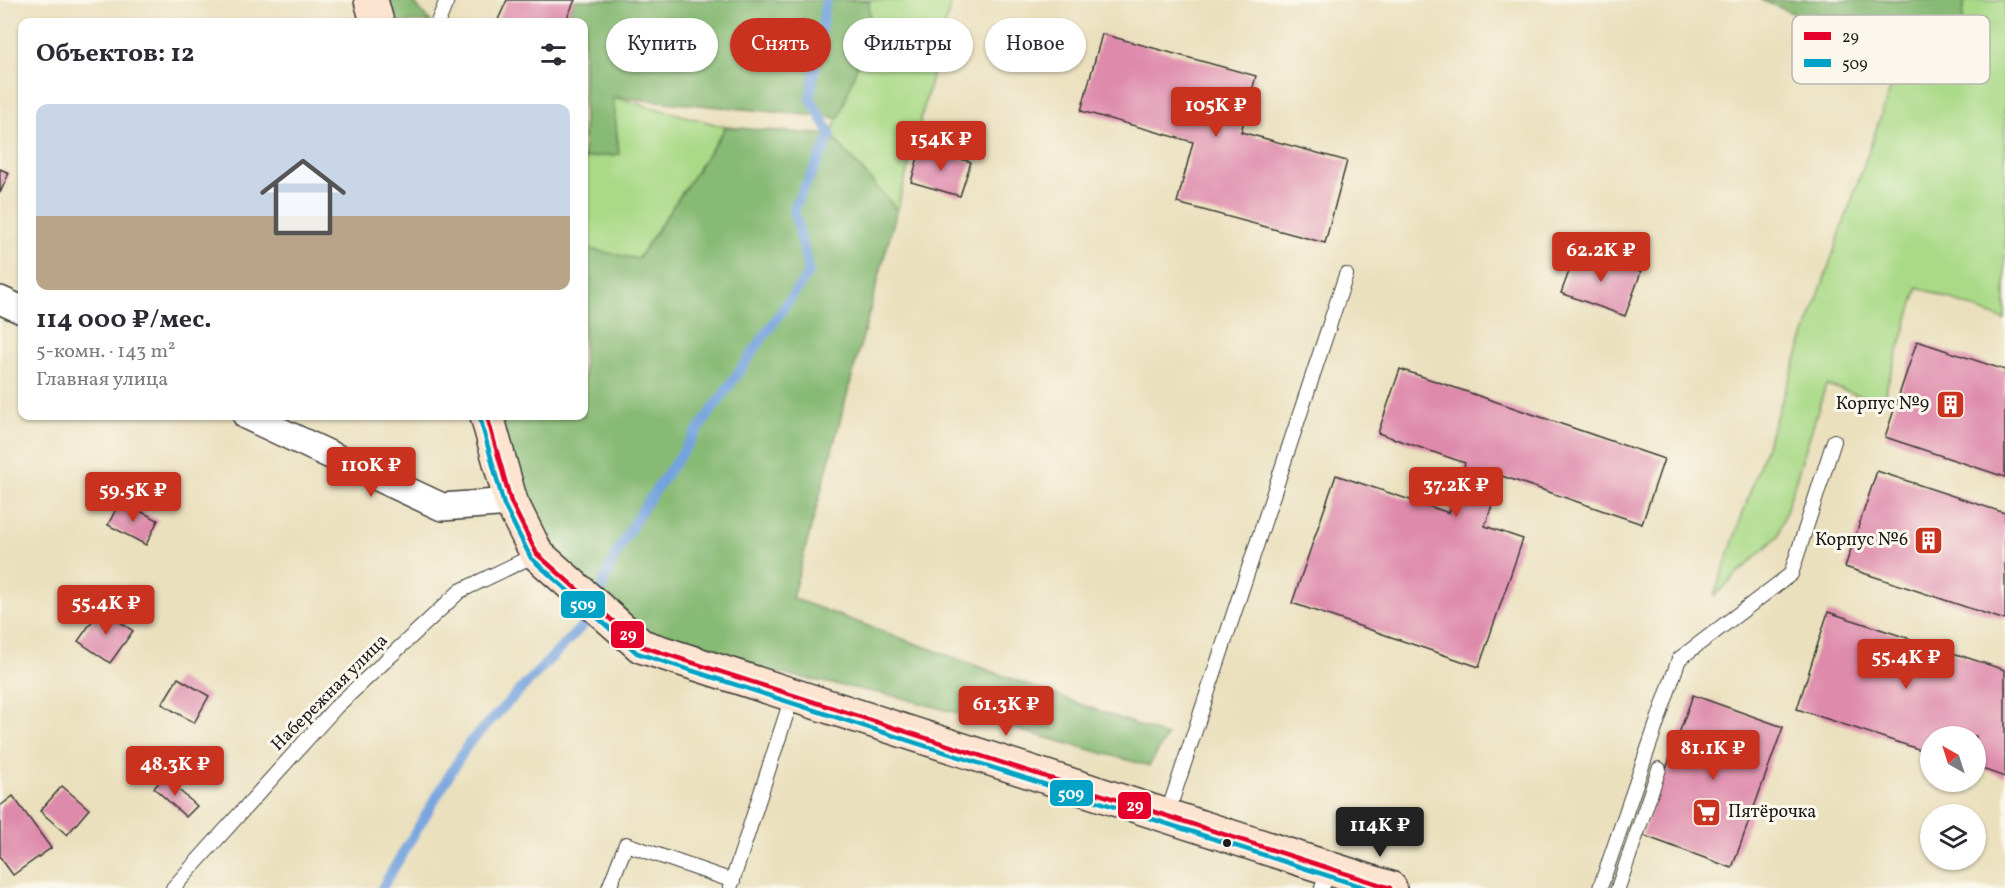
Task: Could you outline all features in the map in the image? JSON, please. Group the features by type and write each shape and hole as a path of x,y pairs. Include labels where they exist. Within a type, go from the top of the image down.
{"main road":[{"path":"371,0 376,18"},
{"path":"488,420 512,502 537,555 641,646 1167,816 1326,878 1390,888"}],"street":[{"path":"0,300 18,308"},
{"path":"256,420 442,507 512,502"}],"lane":[{"path":"440,18 447,0"},
{"path":"1167,816 1346,275"},
{"path":"1600,888 1679,659 1791,574 1834,441"},
{"name":"Набережная улица","path":"173,888 336,707 460,591 537,555"},
{"path":"609,888 626,844 731,884 793,694"},
{"path":"1618,888 1659,769"}],"green space":[{"path":"371,0 412,0 428,18 377,18"},
{"path":"575,0 869,0 870,18 843,18 843,72 855,72 839,118 613,97 619,154 588,158 588,18 567,18"},
{"path":"869,0 952,0 947,18 870,18"},
{"path":"1761,0 1965,0 1963,15 1797,15"},
{"path":"1965,0 2005,0 2005,320 1918,287 1882,402 1826,385 1778,536 1714,596 1892,84 1990,84 1990,15 1963,15"},
{"path":"854,72 933,72 897,210 831,135"},
{"path":"613,97 726,127 637,260 588,249 588,158 619,154"},
{"path":"726,127 831,135 897,210 792,598 1167,736 1149,766 899,697 641,646 537,554 488,420 588,420 588,249 638,259"}],"building":[{"path":"507,0 575,0 567,18 499,18"},
{"path":"1102,34 1256,76 1241,132 1347,161 1325,243 1177,203 1193,142 1081,111"},
{"path":"921,147 971,162 960,196 911,182"},
{"path":"0,169 9,173 0,193"},
{"path":"1577,250 1641,272 1625,316 1561,293"},
{"name":"Корпус №9","path":"1917,341 2005,370 2005,477 1885,437"},
{"path":"1400,369 1664,459 1642,524 1502,476 1485,526 1523,539 1479,667 1292,603 1336,475 1449,513 1465,463 1378,433"},
{"name":"Корпус №6","path":"1877,471 2005,513 2005,620 1845,567"},
{"path":"120,501 158,520 146,545 108,525"},
{"path":"101,609 133,631 110,663 78,641"},
{"path":"1828,612 2005,670 2005,777 1986,770 1986,726 1920,726 1920,750 1797,709"},
{"path":"178,678 209,696 194,723 162,704"},
{"path":"1693,695 1783,727 1732,868 1642,835"},
{"path":"164,777 197,806 186,817 154,788"},
{"path":"62,786 89,809 67,835 40,811"},
{"path":"13,796 51,848 13,875 0,857 0,806"}],"waterway":[{"path":"382,888 468,744 587,621 615,556 639,514 809,272 794,208 831,135 810,98 826,0"}],"transit line":[{"name":"509","path":"481,420 504,505 531,558 637,653 1366,888"},
{"name":"29","path":"488,420 511,502 537,554 641,646 1390,888"}],"place":[{"name":"Корпус №9","path":"1950,404"},
{"name":"Корпус №6","path":"1929,540"},
{"name":"Пятёрочка","path":"1707,812"}]}
